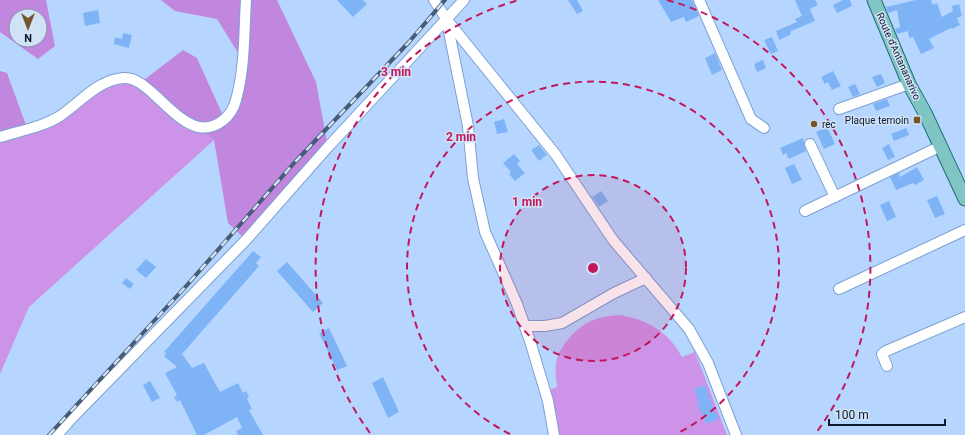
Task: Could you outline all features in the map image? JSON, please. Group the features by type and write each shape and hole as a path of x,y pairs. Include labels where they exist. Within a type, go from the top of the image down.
{"main road":[{"name":"Route d'Antananarivo","path":"874,0 909,84 924,109 965,199"}],"street":[{"path":"0,137 54,118 87,94 110,80 126,77 140,83 184,120 198,127 214,126 225,120 236,101 242,59 246,0"},
{"path":"434,0 446,20 556,155 613,240 689,329 708,363 736,435"},
{"path":"57,435 72,417 246,240 328,147 464,0"},
{"path":"699,0 751,119 764,128"},
{"path":"446,20 468,126 474,178 485,232 525,326 548,401 554,435"},
{"path":"839,109 909,84"},
{"path":"810,144 835,197"},
{"path":"805,211 941,146"},
{"path":"839,289 965,230"},
{"path":"525,326 545,326 562,323 614,293 646,278"},
{"path":"887,366 882,354 886,351 965,317"}],"shaded area":[{"path":"0,0 46,0 48,8 8,8 8,38 0,32"},
{"path":"161,0 277,0 316,82 328,147 246,240 228,223 214,140 140,83 183,50 197,58 225,120 236,101 242,59 217,19 175,11"},
{"path":"48,10 55,46 38,59 23,48 48,48"},
{"path":"0,71 7,73 27,128 0,137"},
{"path":"126,77 198,127 214,140 29,307 0,374 0,137 44,123 77,101"},
{"path":"619,315 648,323 656,328 671,340 682,357 695,352 727,435 559,435 549,390 557,387 556,362 561,350 573,334 584,325 600,318"}],"building":[{"path":"337,0 363,0 367,4 353,17"},
{"path":"568,0 577,0 583,11 577,14"},
{"path":"658,0 692,0 699,16 686,22 684,17 671,22"},
{"path":"795,0 815,0 818,5 810,9 815,21 791,31 790,35 779,40 776,31 797,22 795,19 802,16"},
{"path":"843,0 850,0 852,6 837,13 833,5"},
{"path":"916,0 931,0 933,5 937,3 942,17 953,11 952,6 959,4 962,16 957,18 960,25 929,39 934,48 921,54 913,37 909,38 908,31 897,34 895,29 900,27 897,10 888,13 886,7"},
{"path":"98,10 100,23 85,26 83,13"},
{"path":"123,33 132,35 129,48 114,44 115,37 122,39"},
{"path":"772,37 778,51 771,54 764,40"},
{"path":"715,53 722,70 712,75 705,58"},
{"path":"763,60 766,68 757,72 754,64"},
{"path":"833,71 841,86 832,90 828,82 825,84 821,77"},
{"path":"881,74 885,83 877,87 872,77"},
{"path":"855,84 860,94 853,97 848,87"},
{"path":"887,99 890,106 876,111 873,104"},
{"path":"504,119 508,132 497,134 494,122"},
{"path":"827,127 835,144 824,149 816,132"},
{"path":"906,128 909,135 894,141 891,134"},
{"path":"803,138 806,151 789,159 786,153 783,155 780,148"},
{"path":"889,144 895,157 888,160 882,148"},
{"path":"539,145 547,155 539,161 531,150"},
{"path":"514,154 520,161 517,164 525,173 515,181 509,174 511,172 503,163"},
{"path":"794,164 802,180 792,184 785,168"},
{"path":"917,167 924,180 915,185 913,183 896,190 890,177 899,173 900,177"},
{"path":"601,191 608,201 599,207 592,197"},
{"path":"937,196 945,214 935,218 927,200"},
{"path":"889,201 896,217 887,221 880,205"},
{"path":"253,251 261,257 256,263 259,266 182,354 192,368 204,363 220,392 238,383 243,393 246,391 249,397 247,399 252,409 249,410 263,435 238,435 236,431 242,428 237,417 204,435 197,435 180,400 177,402 174,397 177,395 165,373 177,367 164,356 166,353 164,352"},
{"path":"146,259 156,267 146,278 136,270"},
{"path":"287,262 323,303 313,312 277,271"},
{"path":"126,278 134,284 130,289 122,283"},
{"path":"329,328 347,366 337,370 319,333"},
{"path":"383,377 399,412 388,418 372,383"},
{"path":"150,381 160,398 152,402 143,385"},
{"path":"705,385 715,414 717,413 719,419 706,424 701,410 699,411 697,404 699,403 694,389"}],"railway":[{"path":"49,435 188,284 295,162 409,42 445,0"}],"place":[{"name":"Plaque temoin","path":"917,120"},
{"name":"rec","path":"814,124"}]}
